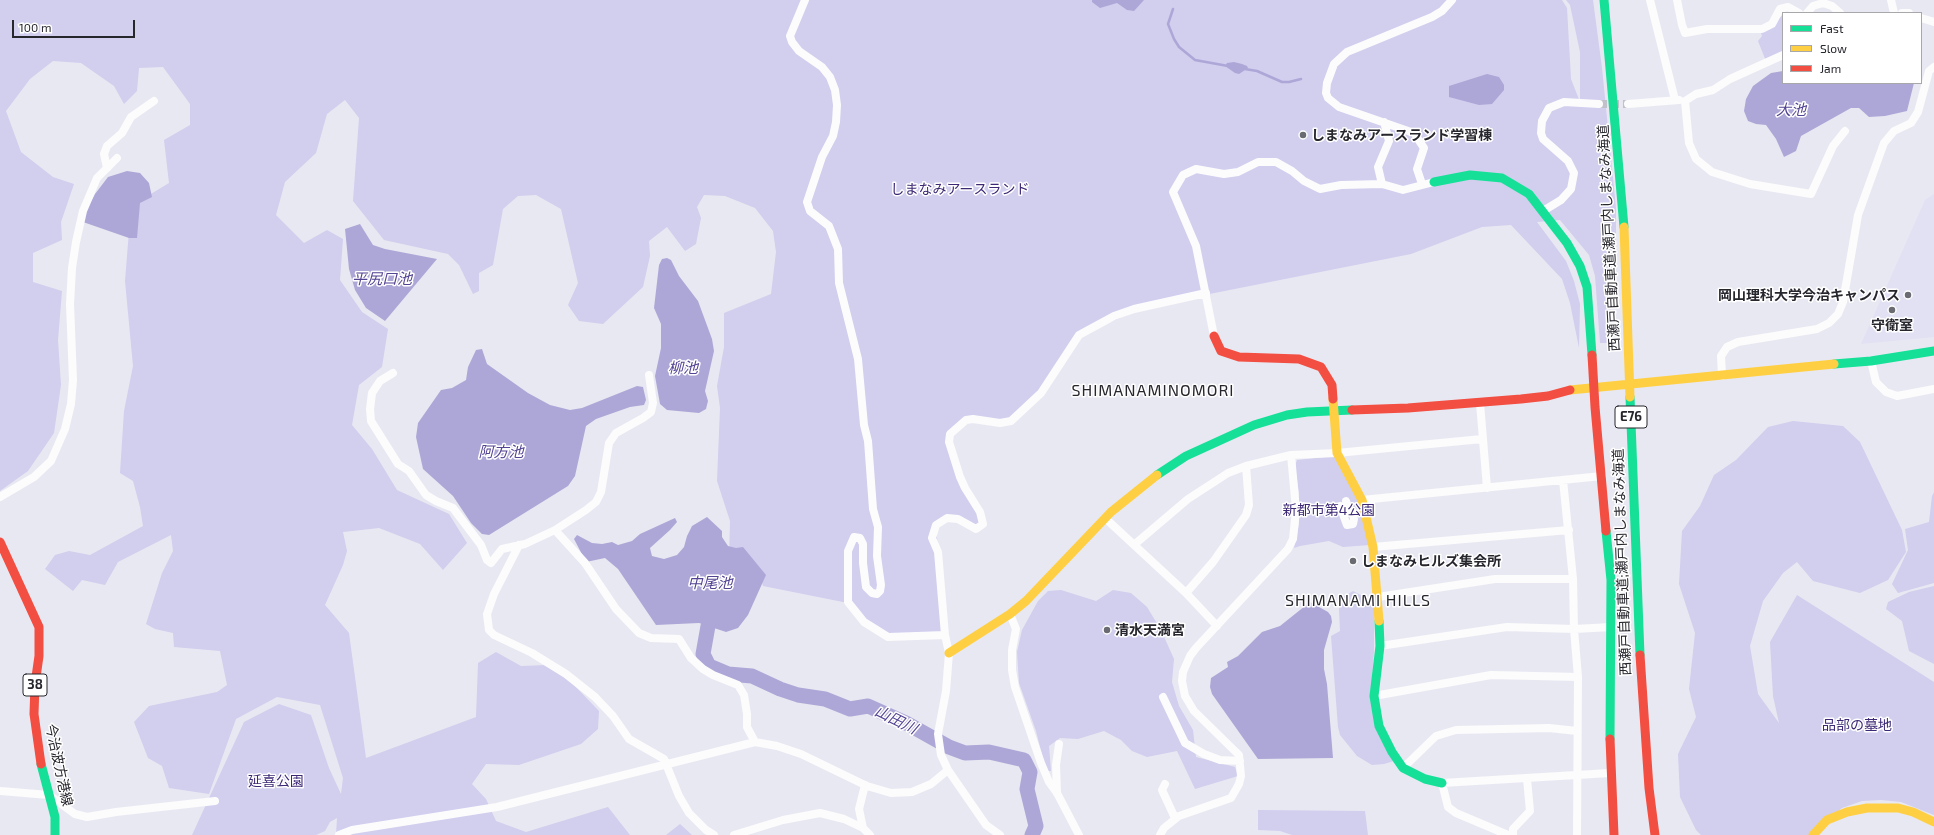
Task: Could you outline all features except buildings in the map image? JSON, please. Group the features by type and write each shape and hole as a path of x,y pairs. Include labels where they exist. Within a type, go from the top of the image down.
{"main road":[{"name":"西瀬戸自動車道;瀬戸内しまなみ海道","path":"1604,0 1623,209 1641,680 1649,788 1655,835"},
{"path":"1434,182 1470,175 1502,178 1529,194 1543,210 1567,243 1580,266 1587,287 1590,309 1594,388 1611,580 1612,627 1609,720 1610,773 1614,835"},
{"path":"1214,336 1221,351 1239,357 1299,359 1321,367 1332,385 1337,453 1362,500 1373,547 1378,597 1380,646 1374,696 1379,726 1392,752 1403,768 1425,779 1442,783"},
{"path":"949,653 1010,614 1031,595 1105,518 1134,491 1162,471 1186,456 1219,440 1254,425 1280,417 1335,410 1408,408 1480,403 1548,396 1574,389 1871,361 1934,351"},
{"name":"今治波方港線","path":"0,542 30,605 38,627 39,656 35,684 34,714 40,758 55,817 55,835"},
{"path":"1812,835 1827,820 1847,812 1867,808 1898,808 1913,812 1934,822"}],"street":[{"path":"805,0 790,36 792,42 799,51 822,67 830,77 835,90 837,105 833,136 822,157 807,202 810,211 828,226 835,238 838,249 839,283 858,359 864,425 868,441 873,509 878,527 877,556 881,585 880,591 877,594 872,593 866,587 863,563 863,544 860,538 854,537 848,551 848,602 864,622 888,637 945,635"},
{"path":"1422,184 1417,169 1424,148 1414,133 1339,107 1328,98 1326,93 1327,83 1334,64 1347,52 1432,17 1442,11 1452,0"},
{"path":"1650,0 1675,100"},
{"path":"1677,0 1685,33 1707,29 1762,29 1772,24 1780,9 1788,7 1797,12"},
{"path":"1891,0 1894,12"},
{"path":"1808,12 1813,6 1822,1 1832,6 1839,12"},
{"path":"1922,18 1934,22"},
{"path":"1628,104 1675,100 1685,101 1696,94 1713,90 1730,79 1782,55"},
{"path":"1722,376 1721,356 1727,347 1738,342 1817,329 1829,323 1838,314 1843,302 1858,215 1884,143 1894,131 1911,123 1918,112 1929,71 1934,67"},
{"path":"107,168 104,154 107,146 122,133 131,117 154,101"},
{"path":"1685,101 1689,143 1696,160 1712,172 1750,184 1811,194 1833,146 1845,131"},
{"path":"1543,210 1561,200 1571,189 1574,173 1568,161 1544,139 1540,133 1542,121 1549,108 1564,102 1599,104"},
{"path":"1382,184 1378,167 1389,141 1384,122"},
{"path":"0,497 34,477 51,461 65,429 71,404 73,380 70,304 72,268 83,211 97,178 117,158"},
{"path":"1214,336 1196,246 1173,192 1183,175 1196,169 1224,174 1238,172 1258,162 1276,162 1292,171 1304,181 1320,189 1341,185 1382,184 1403,190 1434,182"},
{"path":"1000,835 986,825 948,770 941,755 938,734 946,691 949,653 945,635 938,552 932,538 936,524 947,518 958,519 976,529 983,524 980,512 960,477 949,442 950,434 966,420 973,419 1000,423 1011,421 1041,393 1079,335 1114,316 1134,309 1206,293"},
{"path":"1871,361 1876,382 1886,392 1897,396 1934,389"},
{"path":"393,373 380,382 372,392 370,421 398,464 409,471 426,494 436,501 454,508 481,545 487,560 491,564 497,558 502,549 519,545 555,530 596,502 601,492 609,443 616,433 651,412 653,403 649,375"},
{"path":"1480,403 1487,488"},
{"path":"1135,544 1188,499 1228,473 1246,466 1291,454 1337,453 1482,439"},
{"path":"1160,835 1164,828 1175,818 1231,798 1236,791 1241,776 1239,755 1194,711 1185,696 1182,681 1184,668 1190,656 1288,549 1293,539 1296,510 1291,454"},
{"path":"1186,593 1213,562 1246,515 1249,506 1246,466"},
{"path":"1362,500 1602,476"},
{"path":"1563,480 1574,579 1574,629 1578,677 1577,835"},
{"path":"1105,518 1135,544 1186,593 1217,626"},
{"path":"555,530 585,563 616,609 639,633 651,638 679,639 691,658 703,668 713,675 738,685 744,695 747,714 747,727 755,742"},
{"path":"1373,547 1569,530"},
{"path":"519,545 494,594 487,614 489,630 494,635 532,653 566,674 595,697 613,716 629,738 664,759 679,796 689,813 706,830 714,835"},
{"path":"1378,597 1495,579 1574,579"},
{"path":"1010,614 1016,629 1012,650 1015,687 1049,782 1057,793 1079,835"},
{"path":"1380,646 1507,627 1574,629 1612,627"},
{"path":"1374,696 1491,675 1578,677"},
{"path":"1163,696 1185,743 1204,754 1220,760 1240,761"},
{"path":"1403,768 1436,736 1456,730 1549,728 1577,731"},
{"path":"339,835 352,830 498,807 755,742 777,746 801,754 865,785 891,793 912,792 931,784 948,770"},
{"path":"1057,793 1056,765 1059,744"},
{"path":"1508,835 1456,813 1448,807 1442,783 1610,773"},
{"path":"1513,835 1513,829 1530,811 1527,779"},
{"path":"1165,784 1162,790 1175,818"},
{"path":"863,828 858,809 865,785"},
{"path":"0,791 49,795 75,814 87,817 116,812 215,801"},
{"path":"734,835 783,820 820,813 844,819 863,828 870,835"}],"shaded area":[{"name":"岡山理科大学今治キャンパス","path":"1934,194 1934,337 1861,344 1925,200"}],"green space":[{"path":"0,0 1562,0 1567,8 1571,79 1580,102 1580,52 1570,5 1566,0 1593,0 1602,68 1616,208 1616,257 1609,274 1607,343 1600,343 1595,276 1589,255 1560,220 1537,222 1566,261 1574,281 1580,304 1579,348 1570,303 1562,279 1511,225 1482,227 1411,254 1149,306 1079,335 1034,399 1011,421 973,419 950,434 955,460 983,524 976,529 958,519 936,525 945,635 888,637 864,622 848,603 763,586 760,576 729,561 730,521 717,481 720,408 717,386 724,347 724,313 771,294 776,252 773,231 755,208 725,196 704,195 697,207 701,218 696,244 685,251 667,227 649,241 650,256 643,287 603,324 579,321 568,305 578,283 561,209 536,195 518,196 503,209 493,265 479,273 479,291 473,294 459,265 448,254 384,240 353,201 359,118 345,100 327,114 316,153 285,182 276,215 304,243 327,230 343,239 340,280 362,312 388,329 382,367 359,385 352,425 372,449 397,490 449,514 467,543 443,570 420,544 379,528 343,532 347,551 343,565 325,605 349,633 366,758 476,717 478,663 496,652 521,666 548,665 572,683 599,711 598,729 581,744 519,765 486,764 472,784 486,799 496,821 526,832 608,807 630,835 336,835 337,818 330,822 325,831 316,835 192,835 244,722 279,704 311,715 329,768 341,794 343,778 320,705 277,697 236,719 209,794 169,788 162,766 148,758 134,722 149,706 217,692 227,685 220,651 174,647 173,633 155,629 146,624 162,573 173,551 171,535 118,562 105,585 82,580 73,591 45,569 55,555 69,551 90,555 143,526 133,481 120,473 124,411 133,366 125,281 131,206 169,183 164,140 190,125 190,104 163,67 139,68 137,91 124,104 114,86 81,63 53,61 30,79 6,111 21,152 53,177 74,184 61,222 62,240 33,253 33,282 62,291 58,340 61,385 54,433 28,471 0,491"},
{"path":"1782,16 1782,53 1766,61 1758,41 1762,36 1761,33"},
{"name":"品部の墓地","path":"1793,421 1843,426 1860,442 1902,530 1906,552 1888,580 1860,593 1813,581 1797,562 1783,573 1763,601 1750,646 1758,694 1779,723 1773,696 1770,642 1797,595 1934,682 1934,815 1901,802 1881,800 1862,801 1842,808 1809,835 1701,835 1696,830 1680,797 1678,754 1696,717 1689,689 1695,633 1679,584 1682,531 1700,506 1714,475 1736,460 1768,427"},
{"name":"新都市第4公園","path":"1336,456 1359,501 1370,545 1343,547 1329,541 1294,548 1299,524 1299,493 1295,466 1297,460"},
{"path":"1934,492 1934,583 1898,593 1892,584 1908,550 1905,529 1929,522 1932,496"},
{"path":"1934,586 1934,664 1909,651 1902,621 1886,609 1888,602 1909,592"},
{"path":"1061,590 1096,601 1113,590 1131,593 1147,607 1161,630 1174,659 1172,682 1179,706 1193,730 1196,757 1235,767 1238,776 1195,789 1177,751 1147,757 1132,751 1121,740 1104,731 1078,739 1060,738 1049,746 1051,771 1046,771 1036,731 1019,683 1017,652 1022,630 1038,601 1048,591"},
{"path":"1353,591 1374,602 1374,651 1371,695 1394,761 1384,764 1372,765 1357,756 1340,735 1338,727 1331,636 1340,631 1339,609 1341,598"},
{"path":"1258,810 1365,811 1368,835 1292,835 1280,831 1258,830"},
{"path":"680,824 692,835 666,835"}],"water":[{"path":"1092,0 1144,0 1134,11 1127,10 1117,3 1100,8 1092,2"},
{"path":"1234,62 1247,66 1248,68 1239,74 1225,66 1227,63"},
{"name":"大池","path":"1782,71 1782,84 1914,84 1907,111 1885,116 1869,117 1859,108 1851,108 1801,136 1796,151 1784,157 1776,139 1766,125 1748,121 1744,111 1746,99 1753,86 1771,73"},
{"path":"1487,74 1499,77 1504,85 1504,90 1492,104 1479,105 1449,97 1449,86"},
{"path":"127,171 140,173 149,183 152,197 140,203 137,238 129,238 83,222 83,217 95,194 108,177"},
{"name":"平尻口池","path":"360,224 373,245 385,249 437,259 385,321 366,308 355,290 349,269 345,229"},
{"name":"柳池","path":"667,258 671,260 679,276 698,301 712,339 714,351 705,391 708,401 706,409 699,413 667,410 660,404 655,376 661,348 661,324 654,308 659,265 662,259"},
{"name":"阿方池","path":"482,349 487,364 528,393 550,405 570,410 582,408 637,386 643,387 646,400 644,405 630,407 596,419 586,426 575,476 568,486 489,535 482,534 471,523 453,496 423,469 416,437 418,423 441,390 452,388 466,380 468,367 476,350"},
{"name":"中尾池","path":"707,517 722,531 722,537 728,546 736,548 743,547 766,575 748,615 738,628 726,632 699,623 656,625 618,569 605,558 586,562 574,539 577,535 592,543 602,544 612,542 618,545 632,541 640,534 675,518 677,522 650,548 652,556 664,559 677,555 684,547 692,526"},
{"path":"1310,602 1328,612 1331,616 1332,622 1324,650 1324,669 1327,684 1333,758 1258,759 1212,694 1210,687 1211,678 1228,667 1227,662 1238,656 1262,632 1280,626"}],"waterway":[{"path":"1173,9 1168,24 1179,47 1195,60 1228,66"},
{"path":"1245,69 1257,71 1282,82 1301,79"},
{"name":"山田川","path":"708,626 703,654 709,666 728,674 752,676 780,689 798,695 825,699 850,709 868,706 906,723 949,747 965,753 989,752 1024,760 1030,772 1027,789 1036,826 1032,835"}],"tunnel":[{"path":"1599,104 1628,104"}],"traffic: fast":[{"path":"1604,0 1624,227"},
{"path":"1434,182 1470,175 1502,178 1529,194 1567,243 1580,266 1587,287 1592,355"},
{"path":"1834,364 1871,361 1934,351"},
{"path":"1630,397 1640,655"},
{"path":"1157,475 1186,456 1254,425 1287,415 1307,412 1352,410"},
{"path":"1606,531 1611,580 1610,739"},
{"path":"1379,621 1380,646 1374,696 1379,726 1392,752 1403,768 1425,779 1442,783"},
{"path":"41,764 55,817 55,835"}],"traffic: slow":[{"path":"1624,227 1630,397"},
{"path":"1570,390 1834,364"},
{"path":"1333,399 1337,453 1362,500 1373,547 1379,621"},
{"path":"949,653 1010,614 1026,601 1111,512 1157,475"},
{"path":"1813,835 1827,820 1847,812 1867,808 1898,808 1913,812 1934,822"}],"traffic: jam":[{"path":"1214,336 1221,351 1239,357 1299,359 1321,367 1332,385 1333,399"},
{"path":"1592,355 1606,531"},
{"path":"1352,410 1408,408 1521,399 1548,396 1570,390"},
{"path":"0,542 39,627 39,656 35,684 34,714 41,764"},
{"path":"1640,655 1649,788 1655,835"},
{"path":"1610,739 1614,835"}],"place":[{"name":"しまなみアースランド学習棟","path":"1303,135"},
{"name":"岡山理科大学今治キャンパス","path":"1908,295"},
{"name":"守衛室","path":"1892,310"},
{"name":"しまなみヒルズ集会所","path":"1353,561"},
{"name":"清水天満宮","path":"1107,630"}],"district":[{"name":"SHIMANAMINOMORI","path":"1153,391"},
{"name":"SHIMANAMI HILLS","path":"1358,601"}],"park label":[{"name":"しまなみアースランド","path":"960,189"},
{"name":"延喜公園","path":"276,781"}]}
